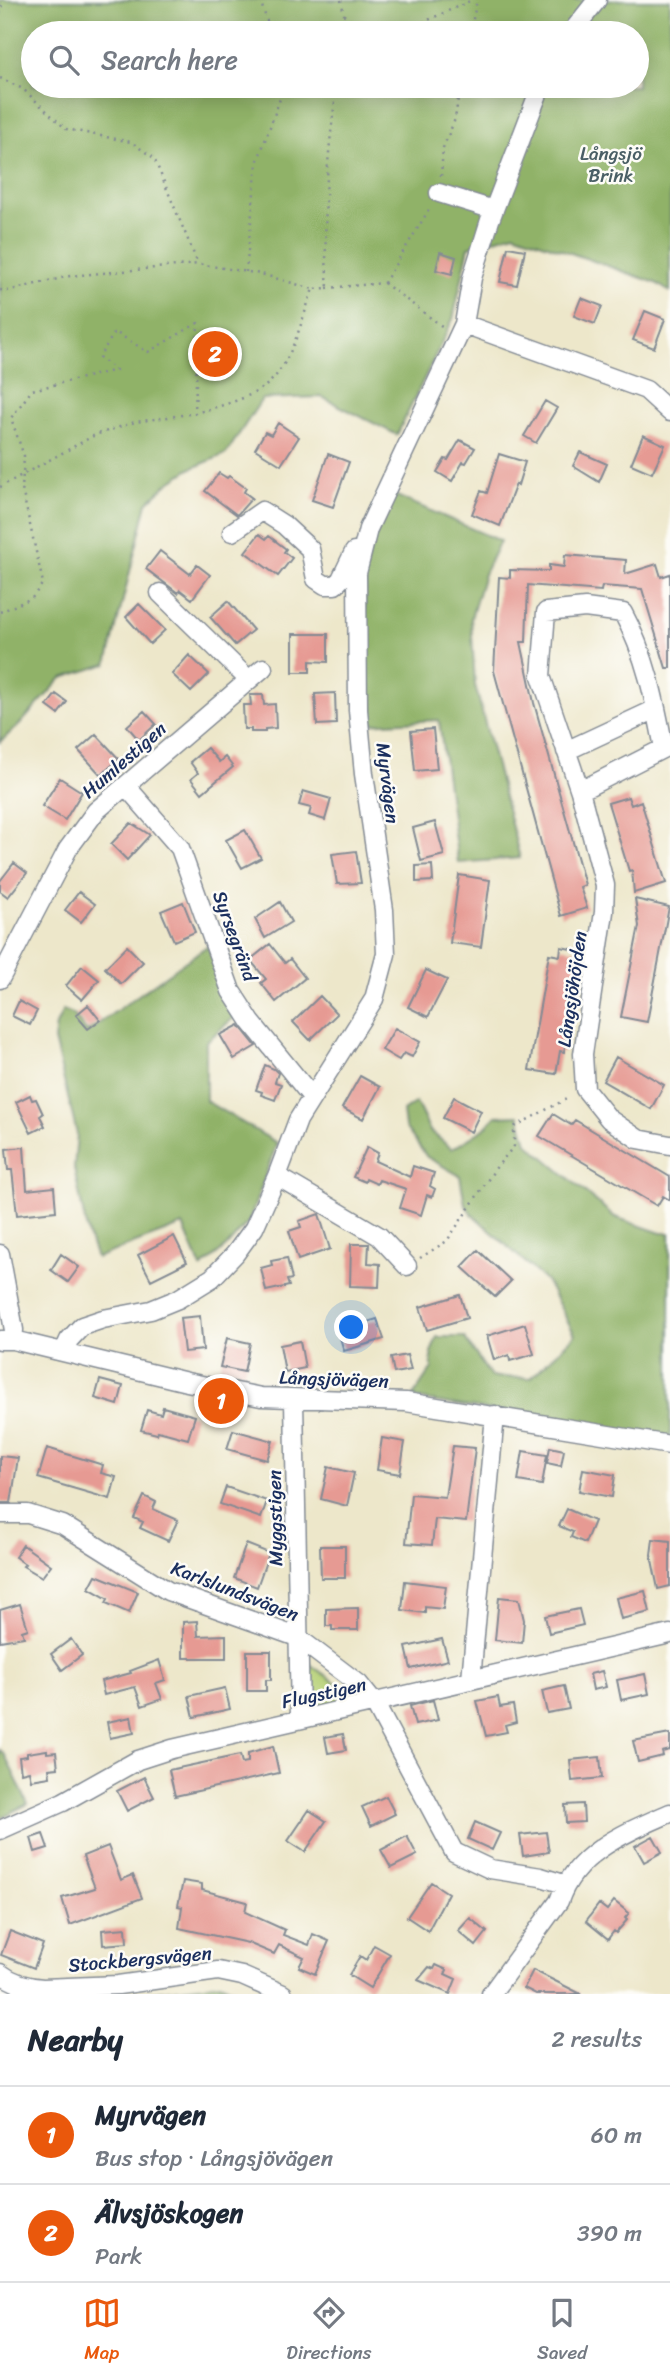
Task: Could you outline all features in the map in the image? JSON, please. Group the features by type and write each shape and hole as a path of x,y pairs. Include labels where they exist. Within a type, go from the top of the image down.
{"street":[{"path":"580,21 597,0"},
{"name":"Myrvägen","path":"64,1351 69,1340 82,1326 151,1310 178,1299 212,1278 235,1254 254,1228 278,1176 298,1120 374,999 386,954 384,910 364,774 358,710 357,573 373,518 464,324 472,278 494,210 536,98"},
{"path":"439,193 494,210"},
{"path":"464,324 646,390 670,412"},
{"path":"232,532 262,511 310,549 316,579 325,585 335,585 341,579 352,552 363,546"},
{"path":"160,593 248,679"},
{"name":"Långsjöhöjden","path":"580,790 667,747 638,639 623,613 585,608 545,612 541,676 580,790 604,885 604,912 583,1054 585,1089"},
{"name":"Humlestigen","path":"0,979 68,849 96,811 263,668"},
{"path":"566,751 656,709"},
{"name":"Syrsegränd","path":"126,786 180,848 231,991 251,1022 312,1097"},
{"path":"585,1089 609,1119 638,1139 670,1145"},
{"path":"278,1176 379,1236 407,1266"},
{"path":"0,1254 14,1330 7,1340"},
{"name":"Långsjövägen","path":"7,1340 261,1397 406,1402 670,1445"},
{"name":"Myggstigen","path":"294,1400 300,1719"},
{"path":"471,1679 495,1415"},
{"name":"Karlslundsvägen","path":"0,1514 28,1514 63,1525 168,1591 298,1637 359,1684 375,1704 454,1852 490,1869 541,1877 564,1884"},
{"name":"Flugstigen","path":"0,1830 63,1801 138,1760 172,1749 670,1634"},
{"path":"491,1994 559,1901 564,1884 597,1849 670,1813"},
{"name":"Stockbergsvägen","path":"0,1973 11,1981 43,1989 118,1985 218,1971 242,1976 283,1994"}],"path":[{"path":"0,14 4,0"},
{"path":"260,0 267,21"},
{"path":"341,0 346,21"},
{"path":"426,21 472,0"},
{"path":"473,21 477,0"},
{"path":"0,78 21,88"},
{"path":"33,98 66,129 131,142 154,158 198,264"},
{"path":"246,272 257,163 280,98"},
{"path":"328,288 324,235 327,161 335,98"},
{"path":"0,290 7,291 70,276 198,264 261,274 313,289 384,283 441,327 464,324"},
{"path":"0,487 95,435 135,422 195,413 235,402 269,383 287,357 313,289"},
{"path":"0,612 32,598 43,583 22,489 24,456 11,418 32,390 116,370 99,357 115,332 148,352 198,323 195,413"},
{"path":"407,1266 447,1241 495,1168 514,1146 514,1127 585,1089"}],"green space":[{"name":"Långsjö Brink","path":"0,0 670,0 670,292 656,283 514,233 469,247 453,319 397,435 322,397 262,399 226,454 190,469 168,483 147,503 107,664 62,678 0,742"},
{"path":"392,494 500,541 484,574 471,618 475,685 520,858 458,863 439,720 366,724 364,573 375,532"},
{"path":"207,946 238,1014 206,1042 206,1101 277,1143 249,1221 226,1247 201,1268 183,1225 96,1258 88,1236 74,1168 77,1134 54,1040 56,1025 63,1010 73,1014 87,1032"},
{"path":"416,1102 430,1131 452,1149 484,1129 496,1116 519,1115 527,1143 615,1217 661,1233 670,1233 670,1439 412,1398 432,1368 431,1353 437,1337 464,1337 491,1377 531,1378 575,1335 547,1282 471,1213 465,1204 460,1176 427,1157 405,1127 403,1111"},
{"path":"311,1665 346,1690 349,1697 346,1703 311,1708 305,1703 304,1671"},
{"path":"0,1750 5,1755 28,1804 0,1818"},
{"path":"220,1983 244,1994 135,1994"}],"building":[{"path":"508,247 525,250 517,285 500,282"},
{"path":"440,252 456,257 452,274 436,270"},
{"path":"581,298 602,306 595,324 574,316"},
{"path":"645,311 665,319 654,348 633,340"},
{"path":"545,401 557,408 536,443 524,436"},
{"path":"278,423 299,437 281,465 255,449 265,432 271,435"},
{"path":"643,435 665,445 652,473 631,464"},
{"path":"460,440 475,448 452,481 437,472"},
{"path":"580,452 607,464 599,482 573,466"},
{"path":"328,454 349,462 333,507 312,500"},
{"path":"499,454 525,462 500,526 472,514 481,491 487,493"},
{"path":"219,473 227,478 229,476 246,488 244,492 252,498 237,515 205,491"},
{"path":"259,534 266,539 269,536 286,549 284,552 292,558 278,576 245,552"},
{"path":"160,551 190,574 197,565 210,575 192,599 180,590 178,593 146,569"},
{"path":"565,555 626,560 625,574 657,564 661,577 670,574 670,668 666,668 642,589 602,586 601,591 528,585 526,642 521,642 534,703 585,885 580,887 587,908 561,916 494,671 499,577 510,578 510,570 549,571 549,565 564,567"},
{"path":"228,601 253,630 235,645 210,617"},
{"path":"139,604 165,630 150,644 126,617"},
{"path":"293,634 328,634 328,662 310,661 310,672 293,672"},
{"path":"189,655 209,674 191,692 172,674"},
{"path":"335,693 336,724 317,725 315,694"},
{"path":"56,694 67,702 58,714 47,706"},
{"path":"250,695 263,695 264,705 275,704 276,728 265,729 265,732 244,729 243,705 251,705"},
{"path":"144,711 156,724 139,740 127,726"},
{"path":"433,729 437,769 415,771 411,731"},
{"path":"96,734 119,759 101,775 78,750"},
{"path":"207,748 219,762 225,757 233,767 202,793 191,779 198,773 190,762"},
{"path":"60,778 82,792 65,820 42,806"},
{"path":"303,791 331,799 325,820 309,815 311,808 299,805"},
{"path":"628,797 631,805 641,801 666,883 634,893 632,870 629,871 608,803"},
{"path":"435,822 444,855 421,861 413,828"},
{"path":"131,823 150,835 127,860 111,844"},
{"path":"245,830 261,858 242,868 226,840"},
{"path":"356,851 361,883 337,884 332,854"},
{"path":"14,863 27,873 8,897 0,891 0,881"},
{"path":"432,865 433,881 416,882 416,866"},
{"path":"459,875 490,880 481,947 450,943"},
{"path":"79,892 95,904 81,922 65,910"},
{"path":"635,899 669,907 647,1022 621,1017 639,926"},
{"path":"183,902 195,932 174,941 161,911"},
{"path":"280,902 291,922 265,938 255,919"},
{"path":"270,944 285,963 290,959 305,978 276,1002 261,983 266,979 250,960"},
{"path":"127,946 143,962 121,984 105,968"},
{"path":"561,947 581,951 564,1052 560,1051 556,1074 529,1070 549,954 560,956"},
{"path":"82,966 99,980 82,1000 66,986"},
{"path":"426,970 447,980 428,1017 408,1007"},
{"path":"320,996 337,1014 310,1040 293,1022"},
{"path":"19,1001 37,1011 30,1025 12,1016"},
{"path":"88,1005 100,1020 88,1029 76,1015"},
{"path":"239,1025 256,1046 234,1059 220,1035"},
{"path":"395,1028 420,1042 412,1057 404,1053 399,1060 382,1050"},
{"path":"616,1057 664,1085 651,1109 603,1081"},
{"path":"265,1065 278,1073 275,1082 281,1084 275,1100 256,1090"},
{"path":"360,1076 380,1087 363,1119 342,1108"},
{"path":"30,1095 32,1100 36,1099 45,1126 31,1133 16,1102"},
{"path":"454,1097 481,1111 471,1132 443,1118"},
{"path":"553,1114 571,1125 575,1120 670,1177 670,1200 663,1196 657,1206 539,1136"},
{"path":"24,1147 27,1190 54,1187 56,1211 17,1215 12,1170 8,1170 6,1149"},
{"path":"367,1147 378,1153 375,1161 410,1177 413,1166 434,1173 430,1186 435,1189 432,1197 427,1195 421,1215 400,1208 406,1189 379,1180 377,1184 353,1177"},
{"path":"319,1214 330,1249 298,1260 289,1231 301,1227 299,1221"},
{"path":"174,1236 187,1262 151,1280 138,1255"},
{"path":"351,1244 369,1244 368,1263 380,1264 379,1287 350,1286"},
{"path":"478,1250 511,1281 495,1297 462,1267"},
{"path":"61,1254 79,1267 68,1282 51,1270"},
{"path":"287,1258 292,1279 287,1280 289,1286 266,1291 261,1268 272,1265 271,1261"},
{"path":"460,1295 467,1318 427,1330 420,1307"},
{"path":"200,1316 203,1350 184,1352 180,1318"},
{"path":"377,1319 384,1339 344,1351 338,1331"},
{"path":"525,1324 534,1354 510,1361 509,1355 494,1360 487,1336"},
{"path":"227,1338 250,1343 244,1372 220,1367"},
{"path":"300,1341 305,1368 285,1372 280,1345"},
{"path":"407,1355 411,1370 394,1373 391,1358"},
{"path":"100,1380 123,1386 118,1405 95,1398"},
{"path":"163,1407 195,1416 188,1439 158,1431 157,1434 141,1430 147,1410 161,1414"},
{"path":"233,1430 273,1441 267,1460 227,1449"},
{"path":"382,1438 405,1442 400,1474 377,1470"},
{"path":"453,1446 475,1448 466,1522 435,1519 432,1545 406,1543 411,1494 445,1497"},
{"path":"550,1447 564,1450 561,1466 547,1463"},
{"path":"47,1448 103,1465 101,1473 116,1477 110,1499 38,1478"},
{"path":"523,1451 547,1455 542,1485 518,1481"},
{"path":"0,1456 18,1458 11,1503 0,1503"},
{"path":"328,1467 354,1473 347,1506 321,1499"},
{"path":"583,1469 615,1475 612,1497 579,1491"},
{"path":"226,1487 267,1501 261,1518 220,1504"},
{"path":"144,1496 156,1502 153,1509 178,1520 168,1541 140,1528 143,1522 134,1518"},
{"path":"567,1509 594,1521 585,1543 571,1537 573,1532 559,1526"},
{"path":"653,1539 670,1541 670,1586 658,1589 651,1555"},
{"path":"246,1544 269,1553 257,1587 234,1578"},
{"path":"23,1545 51,1565 42,1577 23,1566 25,1564 15,1557"},
{"path":"320,1546 345,1546 345,1578 321,1578"},
{"path":"96,1575 138,1592 129,1613 106,1603 108,1599 89,1588"},
{"path":"405,1581 446,1586 443,1609 425,1607 425,1613 402,1610"},
{"path":"645,1591 650,1612 621,1619 616,1598"},
{"path":"499,1597 519,1599 524,1620 522,1643 495,1640"},
{"path":"20,1604 28,1629 22,1631 24,1637 0,1641 0,1610"},
{"path":"358,1608 358,1630 332,1630 332,1626 326,1626 326,1609"},
{"path":"579,1609 583,1625 549,1633 545,1616"},
{"path":"197,1621 198,1636 226,1635 226,1658 183,1658 183,1622"},
{"path":"71,1639 82,1655 62,1670 51,1654"},
{"path":"442,1639 448,1660 411,1669 406,1647"},
{"path":"247,1651 271,1651 271,1680 266,1680 266,1691 247,1691"},
{"path":"159,1660 165,1680 156,1683 162,1699 142,1706 135,1687 104,1695 101,1681 131,1673 130,1671"},
{"path":"602,1671 606,1687 593,1690 590,1674"},
{"path":"645,1674 649,1694 621,1700 617,1680"},
{"path":"564,1686 569,1709 547,1713 542,1691"},
{"path":"225,1688 230,1709 194,1717 189,1696"},
{"path":"498,1697 500,1707 513,1705 516,1722 505,1725 507,1732 486,1736 477,1701"},
{"path":"433,1700 438,1720 415,1725 410,1706"},
{"path":"131,1717 134,1733 110,1738 107,1722"},
{"path":"343,1734 346,1750 328,1753 325,1737"},
{"path":"670,1734 670,1750 662,1752 663,1756 638,1762 633,1741"},
{"path":"273,1746 279,1773 175,1796 169,1770 240,1755 242,1763 248,1762 248,1753"},
{"path":"47,1750 47,1753 56,1752 58,1768 49,1769 50,1777 31,1780 29,1771 21,1773 19,1757"},
{"path":"600,1757 602,1778 572,1781 570,1760"},
{"path":"144,1777 154,1797 127,1811 117,1791"},
{"path":"386,1796 395,1814 371,1826 362,1807"},
{"path":"583,1804 584,1822 566,1823 565,1805"},
{"path":"309,1810 326,1821 305,1852 288,1841"},
{"path":"475,1822 500,1833 492,1850 468,1839"},
{"path":"546,1832 549,1852 523,1856 520,1835"},
{"path":"43,1834 48,1848 35,1852 31,1838"},
{"path":"407,1836 417,1855 391,1868 381,1850"},
{"path":"653,1836 662,1852 644,1862 635,1846"},
{"path":"108,1846 121,1880 133,1875 142,1898 70,1925 62,1898 95,1888 83,1856"},
{"path":"183,1881 202,1884 202,1890 247,1902 245,1912 285,1930 283,1935 309,1945 313,1934 329,1941 315,1974 299,1967 304,1957 279,1945 274,1954 248,1943 179,1928 182,1907 178,1906"},
{"path":"431,1882 448,1893 428,1931 407,1917"},
{"path":"614,1901 629,1913 625,1918 627,1920 608,1939 586,1921 599,1904 607,1910"},
{"path":"470,1918 487,1932 476,1946 458,1931"},
{"path":"126,1928 127,1943 103,1945 102,1930"},
{"path":"10,1931 43,1944 34,1968 1,1955"},
{"path":"374,1945 390,1954 370,1988 349,1975 360,1956 366,1960"},
{"path":"436,1965 447,1970 445,1974 456,1979 450,1994 418,1980 429,1967 434,1969"},
{"path":"533,1970 581,1994 536,1994 524,1988"}],"place":[{"name":"Älvsjöskogen","path":"215,354"},
{"name":"Myrvägen","path":"221,1401"}]}
